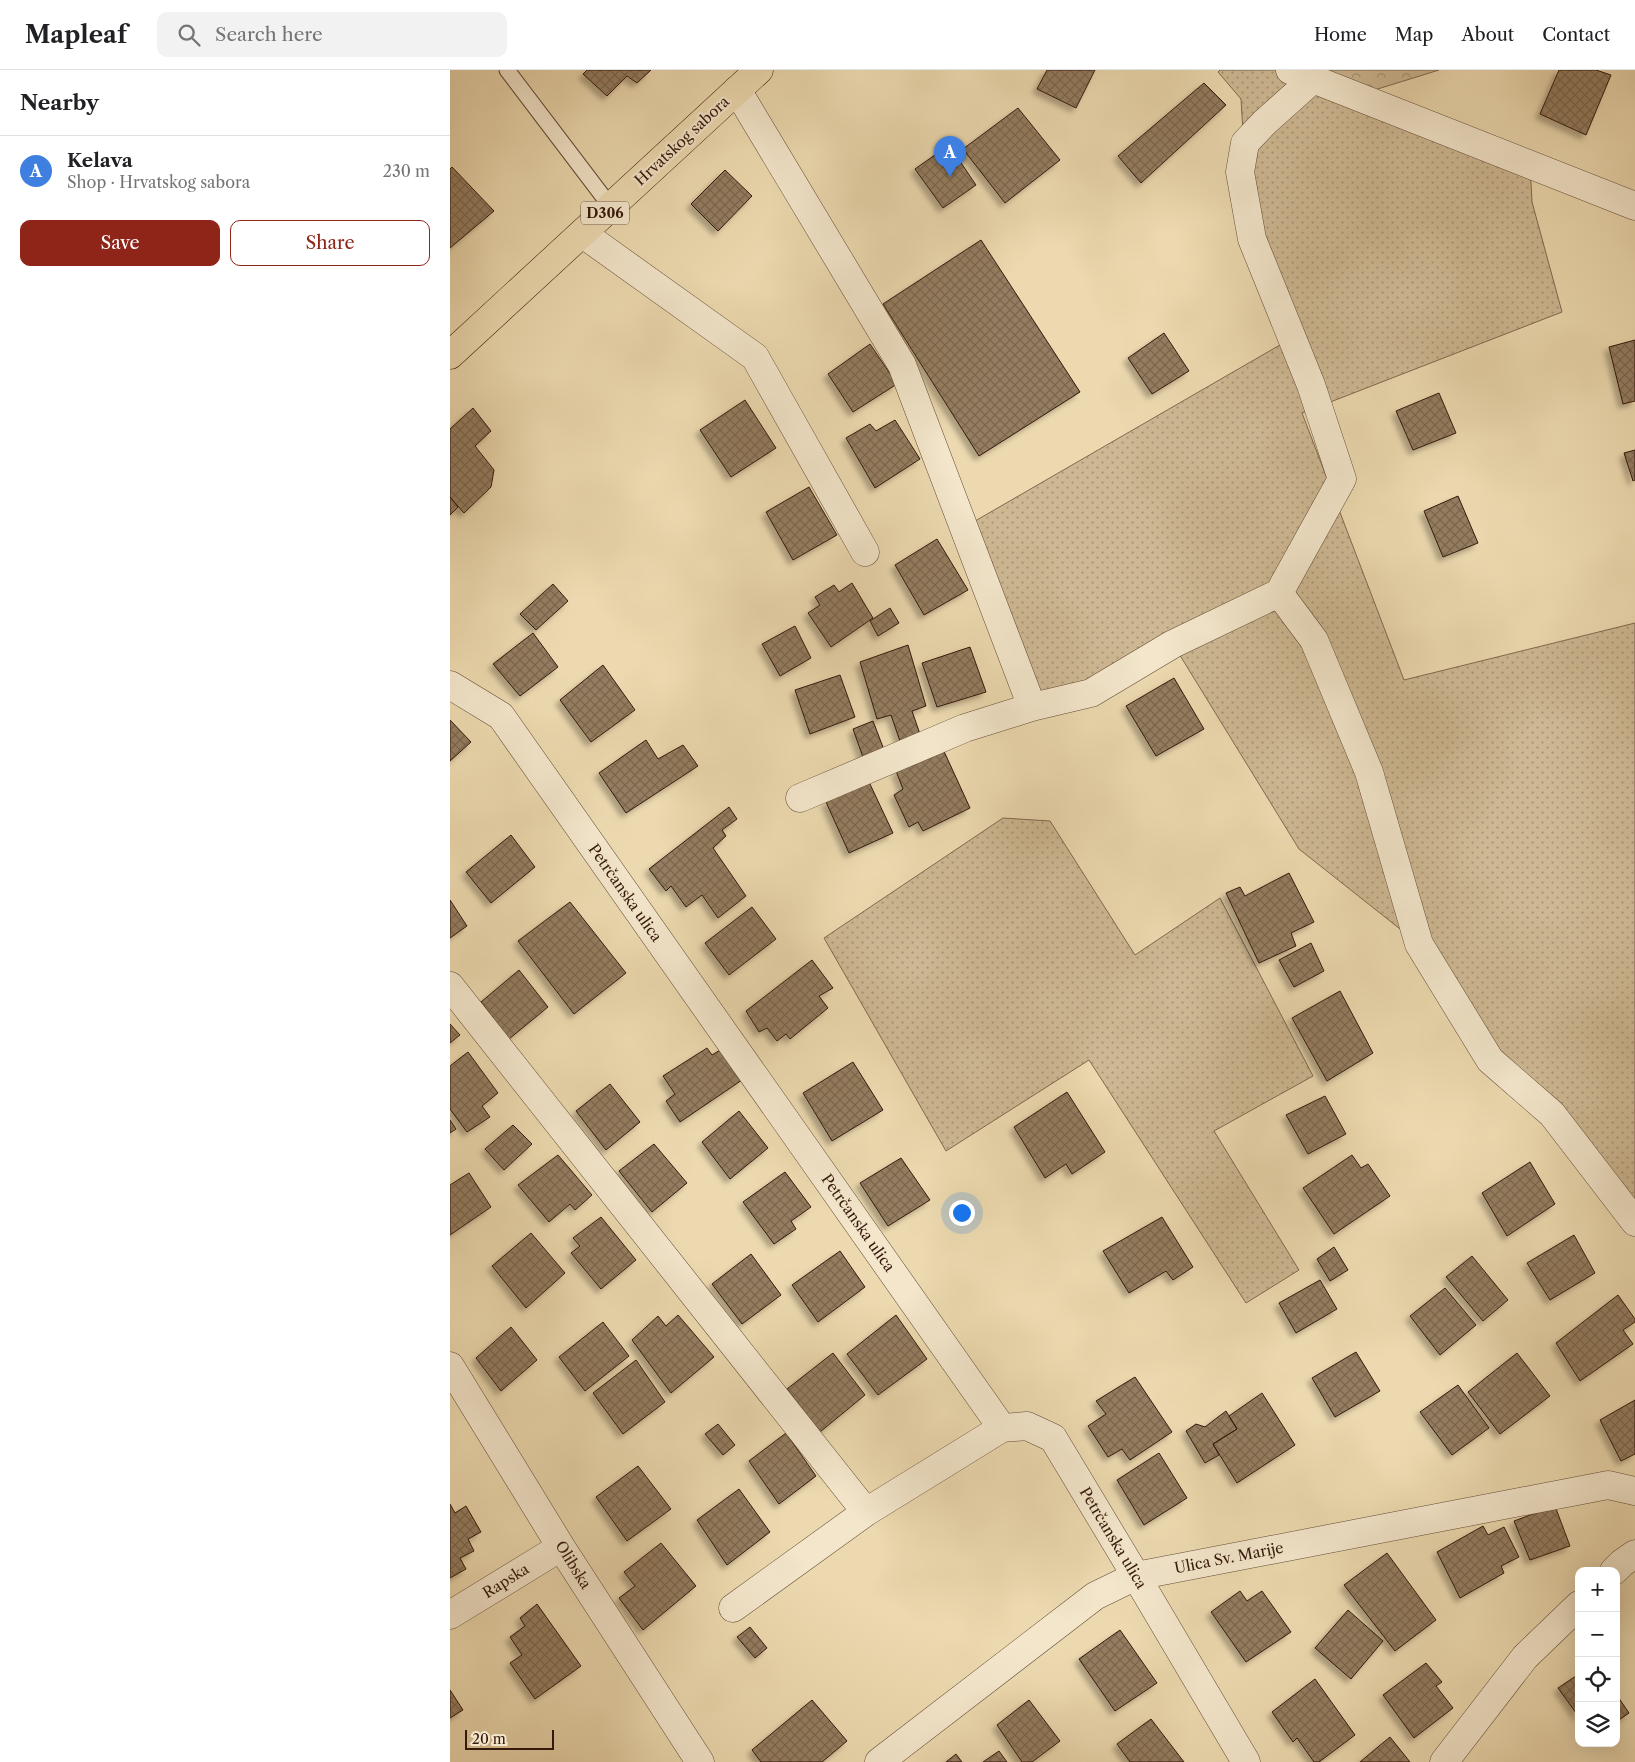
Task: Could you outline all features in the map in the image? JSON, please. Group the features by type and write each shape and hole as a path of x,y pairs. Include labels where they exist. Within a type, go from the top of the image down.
{"main road":[{"name":"Hrvatskog sabora","path":"451,350 583,234 759,70"}],"street":[{"path":"800,798 965,728 1032,706 1091,693 1173,644 1279,593 1342,479 1311,385 1252,239 1240,172 1245,143 1265,122 1301,74 1635,206"},
{"path":"737,90 902,365 1032,706"},
{"path":"583,234 755,356 865,552"},
{"path":"1279,593 1314,640 1369,772 1419,944 1490,1060 1552,1114 1635,1222"},
{"name":"Petrčanska ulica","path":"450,685 501,716 1002,1428 1027,1426 1053,1438 1246,1762"},
{"path":"450,986 866,1512"},
{"name":"Olibska","path":"450,1366 700,1762"},
{"path":"733,1608 866,1512 1002,1428"},
{"name":"Ulica Sv. Marije","path":"878,1762 1094,1596 1136,1576 1608,1485 1635,1492"},
{"name":"Rapska","path":"450,1615 562,1546"},
{"path":"1618,1567 1635,1554"},
{"path":"1444,1762 1525,1657 1575,1609"}],"lane":[{"path":"507,70 611,207"}],"green space":[{"path":"1220,70 1290,70 1530,164 1532,202 1562,312 1302,413 1404,680 1635,623 1635,1222 1493,1062 1419,944 1299,849 1173,644 1032,707 963,528 1292,338 1248,216 1241,99 1218,72"},
{"path":"1290,70 1439,70 1355,96"},
{"path":"1003,818 1050,821 1135,955 1220,898 1313,1076 1214,1131 1299,1270 1246,1303 1089,1060 946,1151 824,938"}],"building":[{"path":"587,70 651,70 637,83 627,76 607,96 583,74"},
{"path":"1047,70 1095,70 1076,108 1037,89"},
{"path":"1559,70 1596,70 1611,75 1586,135 1540,114"},
{"path":"1204,83 1226,105 1141,183 1118,156"},
{"path":"1018,108 1060,160 1005,203 963,149"},
{"path":"949,145 976,185 943,208 915,169"},
{"path":"452,167 494,211 450,248 450,169"},
{"path":"725,170 752,196 718,231 691,204"},
{"path":"981,240 1080,392 979,456 883,304"},
{"path":"1164,333 1189,371 1152,394 1128,358"},
{"path":"1635,340 1635,401 1623,404 1609,347"},
{"path":"870,344 897,384 853,412 828,374"},
{"path":"1439,393 1456,433 1413,450 1396,411"},
{"path":"745,400 776,448 731,477 700,430"},
{"path":"473,408 491,431 475,446 494,470 491,487 464,513 450,497 450,429"},
{"path":"895,420 920,459 875,488 846,438 870,424 876,431"},
{"path":"1635,450 1635,480 1633,481 1624,453"},
{"path":"809,487 837,535 793,560 766,512"},
{"path":"1458,496 1478,543 1443,557 1424,511"},
{"path":"450,497 458,507 450,515"},
{"path":"937,539 968,590 924,615 895,565"},
{"path":"852,583 873,618 831,647 808,613 820,605 815,597 834,585 839,592"},
{"path":"553,584 568,601 536,630 520,614"},
{"path":"890,608 899,623 878,636 870,621"},
{"path":"795,626 811,658 780,676 762,644"},
{"path":"533,633 558,667 520,696 493,664"},
{"path":"908,645 926,706 912,711 921,737 901,744 891,715 877,719 860,662"},
{"path":"970,647 986,692 937,707 922,663"},
{"path":"603,665 635,710 591,742 560,700"},
{"path":"840,675 855,717 810,734 795,690"},
{"path":"1174,678 1204,729 1156,756 1126,706"},
{"path":"450,720 471,742 450,761"},
{"path":"873,721 886,755 865,763 853,729"},
{"path":"646,740 658,759 683,745 698,766 626,813 599,773"},
{"path":"942,747 970,808 923,831 918,822 909,827 894,795 903,789 896,771"},
{"path":"869,782 893,833 849,853 826,802"},
{"path":"729,807 737,819 722,830 726,836 713,848 746,896 718,918 702,895 686,907 671,886 666,891 649,869"},
{"path":"511,835 535,867 491,903 466,872"},
{"path":"1289,873 1314,922 1291,933 1296,946 1259,963 1226,893 1240,887 1245,896"},
{"path":"450,900 467,926 450,938"},
{"path":"570,902 626,973 574,1014 518,941"},
{"path":"752,907 776,939 729,975 705,943"},
{"path":"1311,943 1324,971 1294,987 1279,960"},
{"path":"812,960 833,988 819,996 828,1008 790,1039 786,1034 777,1041 767,1028 759,1032 746,1011"},
{"path":"519,970 548,1007 509,1039 481,1002"},
{"path":"1340,991 1373,1053 1327,1081 1292,1018"},
{"path":"450,1024 460,1035 450,1043"},
{"path":"707,1048 712,1055 720,1050 742,1080 680,1122 666,1101 675,1094 663,1076"},
{"path":"468,1052 498,1093 482,1106 490,1117 467,1132 450,1109 450,1066"},
{"path":"853,1062 883,1110 832,1141 803,1093"},
{"path":"610,1084 640,1122 606,1150 576,1111"},
{"path":"1067,1092 1105,1152 1072,1174 1066,1164 1045,1178 1014,1127"},
{"path":"1325,1096 1346,1134 1308,1154 1286,1115"},
{"path":"739,1111 768,1148 730,1179 702,1142"},
{"path":"450,1120 456,1129 450,1133"},
{"path":"513,1125 532,1144 504,1170 485,1149"},
{"path":"654,1144 687,1183 652,1212 619,1171"},
{"path":"558,1155 592,1195 575,1210 570,1204 549,1222 518,1185"},
{"path":"1352,1155 1361,1168 1368,1164 1390,1196 1334,1234 1303,1188"},
{"path":"901,1158 930,1200 888,1226 860,1183"},
{"path":"1530,1162 1555,1204 1507,1236 1482,1193"},
{"path":"785,1172 811,1207 791,1221 796,1229 774,1244 743,1202"},
{"path":"469,1173 491,1207 450,1235 450,1185"},
{"path":"601,1217 636,1260 601,1289 571,1253 580,1246 573,1238"},
{"path":"1162,1217 1193,1267 1173,1280 1166,1271 1129,1293 1103,1251"},
{"path":"531,1233 565,1273 526,1308 492,1266"},
{"path":"1574,1235 1595,1273 1550,1300 1527,1263"},
{"path":"1334,1247 1348,1270 1330,1281 1317,1259"},
{"path":"840,1251 865,1287 818,1322 792,1285"},
{"path":"751,1254 781,1295 742,1324 712,1284"},
{"path":"1472,1256 1508,1300 1483,1321 1446,1277"},
{"path":"1320,1280 1337,1309 1296,1333 1279,1303"},
{"path":"1445,1288 1476,1325 1440,1355 1410,1316"},
{"path":"1618,1295 1635,1319 1635,1322 1623,1330 1633,1344 1580,1381 1556,1343"},
{"path":"678,1315 714,1357 671,1393 632,1340 658,1316 666,1326"},
{"path":"896,1315 927,1359 878,1395 847,1354"},
{"path":"603,1322 629,1356 585,1391 559,1357"},
{"path":"511,1327 537,1360 501,1391 476,1358"},
{"path":"1356,1352 1380,1391 1335,1417 1312,1378"},
{"path":"833,1353 865,1395 820,1432 787,1389"},
{"path":"1517,1353 1550,1396 1500,1434 1468,1392"},
{"path":"636,1360 665,1402 623,1434 593,1393"},
{"path":"1135,1377 1172,1432 1130,1460 1122,1449 1108,1457 1088,1426 1106,1414 1096,1401"},
{"path":"1458,1385 1489,1428 1452,1455 1420,1412"},
{"path":"1262,1393 1295,1445 1237,1483 1213,1444 1237,1429 1229,1416"},
{"path":"1635,1400 1635,1454 1621,1461 1600,1420"},
{"path":"1226,1411 1237,1429 1213,1444 1219,1455 1205,1463 1186,1431 1196,1424 1205,1427"},
{"path":"718,1424 735,1445 723,1455 705,1434"},
{"path":"786,1433 816,1476 779,1504 749,1461"},
{"path":"1159,1453 1187,1498 1144,1525 1117,1480"},
{"path":"638,1466 671,1509 627,1541 596,1497"},
{"path":"739,1489 770,1532 727,1565 697,1520"},
{"path":"450,1504 455,1513 466,1506 481,1532 468,1539 474,1551 460,1558 466,1569 450,1578"},
{"path":"1555,1506 1570,1546 1530,1560 1514,1521"},
{"path":"1483,1526 1488,1535 1504,1527 1519,1557 1501,1566 1504,1573 1460,1598 1437,1552"},
{"path":"661,1543 696,1586 643,1630 619,1598 635,1586 624,1572"},
{"path":"1387,1553 1436,1620 1395,1651 1344,1585"},
{"path":"1240,1591 1247,1601 1262,1591 1291,1632 1246,1662 1211,1612"},
{"path":"537,1604 581,1666 535,1699 510,1663 522,1655 510,1637 525,1626 520,1618"},
{"path":"1348,1610 1383,1641 1351,1679 1315,1648"},
{"path":"750,1627 767,1648 755,1658 737,1637"},
{"path":"1120,1630 1157,1683 1115,1711 1079,1659"},
{"path":"1426,1663 1442,1682 1436,1686 1453,1708 1414,1738 1383,1695"},
{"path":"1575,1677 1575,1711 1558,1688"},
{"path":"1315,1679 1355,1735 1319,1762 1314,1762 1297,1738 1293,1742 1272,1712"},
{"path":"450,1690 463,1710 450,1718"},
{"path":"812,1700 847,1741 822,1762 761,1762 752,1750"},
{"path":"1029,1700 1060,1741 1032,1762 1022,1762 997,1725"},
{"path":"1620,1700 1629,1713 1620,1719"},
{"path":"1151,1719 1184,1762 1130,1762 1117,1744"},
{"path":"1390,1737 1410,1762 1360,1762"},
{"path":"999,1751 1007,1762 983,1762"},
{"path":"956,1754 962,1762 946,1762"}],"place":[{"name":"Kelava","path":"950,177"}]}
